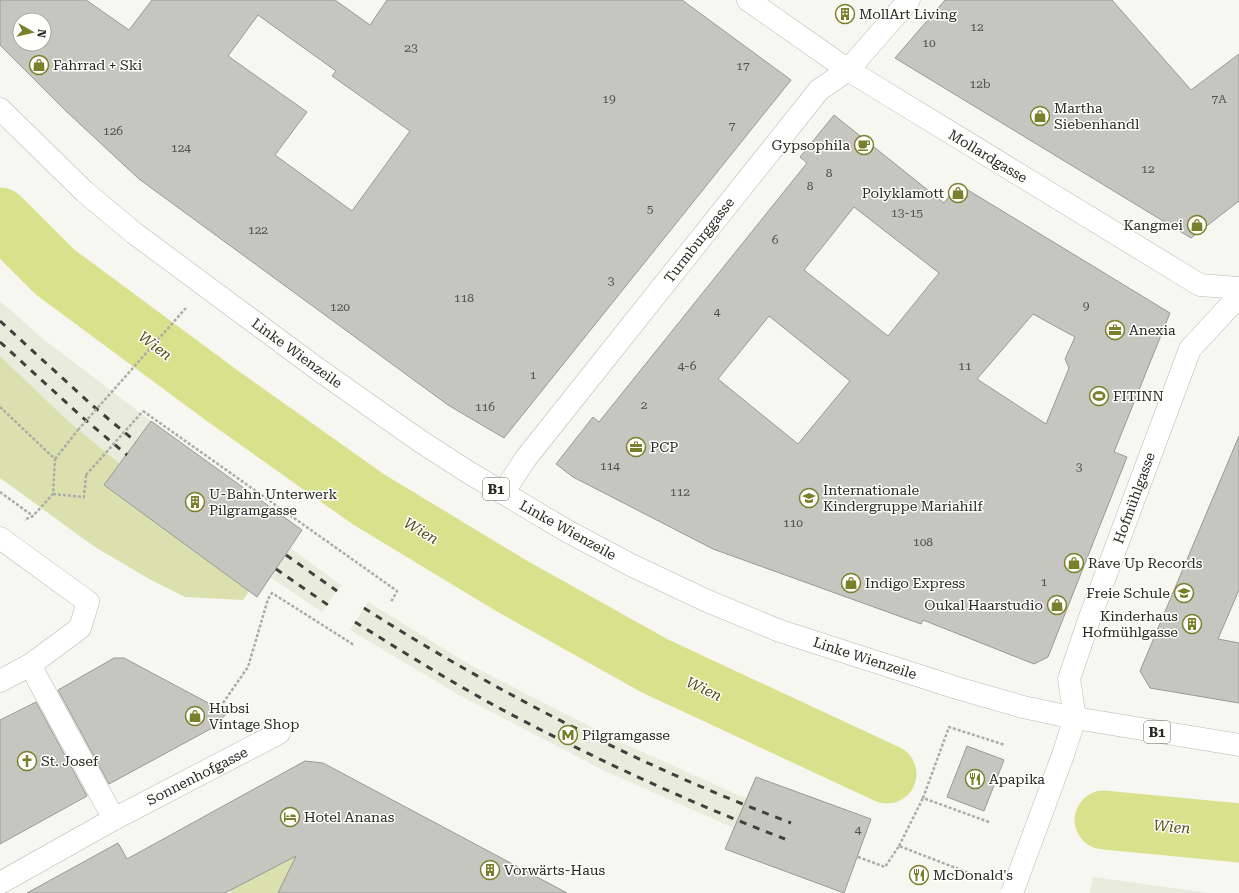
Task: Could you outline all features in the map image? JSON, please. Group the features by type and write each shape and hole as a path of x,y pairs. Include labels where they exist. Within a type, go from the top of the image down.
{"street":[{"name":"Mollardgasse","path":"748,0 848,70 1200,285 1239,288"},
{"name":"Turmburggasse","path":"503,493 526,458 819,90 848,70 908,0"},
{"name":"Linke Wienzeile","path":"0,110 85,192 174,264 420,441 567,531 668,583 780,631 957,688 1023,707 1075,718 1239,745"},
{"name":"Hofmühlgasse","path":"1075,718 1070,679 1090,617 1190,349 1239,296"},
{"path":"0,538 88,602 80,628 30,665 0,681"},
{"path":"30,665 114,819"},
{"path":"1012,893 1063,755 1075,718"},
{"name":"Sonnenhofgasse","path":"0,883 114,819 279,733"}],"path":[{"path":"20,522 33,516 53,494 55,459 78,430 186,308"},
{"path":"0,407 55,459"},
{"path":"53,494 84,497 86,475 143,411 397,591 391,602"},
{"path":"0,492 33,516"},
{"path":"223,703 248,667 268,599 272,593 354,645"},
{"path":"858,857 885,867 899,846 923,798 949,727 1005,745"},
{"path":"923,798 989,822"},
{"path":"899,846 969,873"}],"shaded area":[{"path":"0,301 42,338 151,421 120,464 68,421 0,356"},
{"path":"290,548 341,585 322,612 270,577"},
{"path":"368,602 472,666 618,741 745,798 793,815 734,828 605,771 459,695 350,630"},
{"path":"1093,877 1209,893 1090,893"}],"green space":[{"path":"0,356 68,421 120,464 104,485 249,591 243,600 185,597 151,580 95,547 0,478"},
{"path":"298,853 278,893 231,893 230,890"}],"building":[{"path":"0,0 86,0 129,30 152,0 335,0 370,25 387,0 682,0 791,80 504,438 448,405 139,179 67,112 0,45","holes":["258,15 336,71 332,76 410,131 352,211 275,155 307,112 228,56"]},
{"path":"945,0 1112,0 1191,90 1239,54 1239,201 1191,238 895,58"},
{"path":"834,115 944,203 958,184 1170,313 1114,452 1127,457 1048,657 1034,664 923,620 921,624 713,549 573,477 556,464 593,417 599,422 807,163 800,157","holes":["854,207 939,273 888,336 804,270","1033,314 1075,337 1065,359 1069,368 1046,424 977,379","769,316 850,381 798,444 718,379"]},
{"name":"U-Bahn Unterwerk Pilgramgasse","path":"151,421 302,530 257,597 104,485"},
{"name":"Kinderhaus Hofmühlgasse","path":"1239,436 1239,590 1218,639 1239,643 1239,703 1150,688 1140,671"},
{"path":"114,658 124,658 227,713 214,727 109,784 58,690"},
{"name":"St. Josef","path":"36,702 87,796 0,844 0,720"},
{"name":"Apapika","path":"967,746 1004,760 984,811 947,797"},
{"path":"305,761 323,763 567,893 278,893 296,856 225,893 27,893 118,843 127,859"},
{"path":"756,777 871,819 844,893 725,849"}],"waterway":[{"name":"Wien","path":"0,217 55,272 224,397 368,499 510,585 655,666 887,774"},
{"name":"Wien","path":"1104,820 1239,833"}],"railway":[{"path":"0,321 93,406 136,442"},
{"path":"0,342 82,417 127,455"},
{"path":"286,555 337,591"},
{"path":"276,569 328,605"},
{"path":"364,608 467,670 572,726 626,753 680,777 791,823"},
{"path":"355,622 464,688 571,745 677,795 785,839"}],"place":[{"name":"MollArt Living","path":"845,14"},
{"name":"Fahrrad + Ski","path":"39,65"},
{"name":"Martha Siebenhandl","path":"1040,116"},
{"name":"Gypsophila","path":"864,145"},
{"name":"Polyklamott","path":"958,193"},
{"name":"Kangmei","path":"1197,225"},
{"name":"Anexia","path":"1115,330"},
{"name":"FITINN","path":"1099,396"},
{"name":"PCP","path":"636,447"},
{"name":"Internationale Kindergruppe Mariahilf","path":"809,498"},
{"name":"U-Bahn Unterwerk Pilgramgasse","path":"195,502"},
{"name":"Rave Up Records","path":"1074,563"},
{"name":"Indigo Express","path":"851,583"},
{"name":"Freie Schule","path":"1184,593"},
{"name":"Oukal Haarstudio","path":"1057,605"},
{"name":"Kinderhaus Hofmühlgasse","path":"1192,624"},
{"name":"Hubsi Vintage Shop","path":"195,716"},
{"name":"Pilgramgasse","path":"568,735"},
{"name":"St. Josef","path":"27,761"},
{"name":"Apapika","path":"975,779"},
{"name":"Hotel Ananas","path":"290,817"},
{"name":"Vorwärts-Haus","path":"490,870"},
{"name":"McDonald's","path":"919,875"}]}
